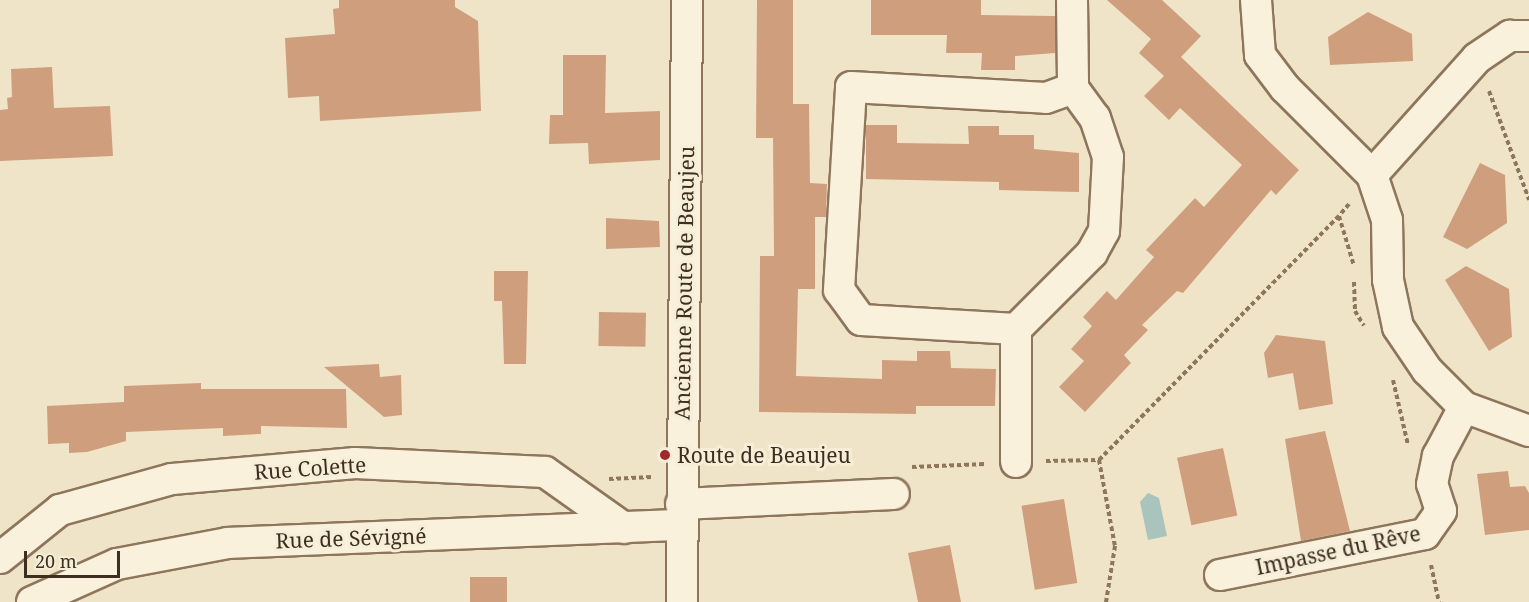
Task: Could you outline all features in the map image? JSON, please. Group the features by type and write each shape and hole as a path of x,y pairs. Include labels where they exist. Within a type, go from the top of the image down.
{"street":[{"name":"Ancienne Route de Beaujeu","path":"682,602 680,514 687,0"},
{"path":"1016,462 1016,329 1092,254 1104,231 1108,157 1095,118 1073,88 1072,0"},
{"path":"1256,0 1260,55 1285,88 1372,175 1387,220 1388,280 1398,327 1427,370 1464,407 1529,431"},
{"path":"1372,175 1477,58 1510,36 1529,36"},
{"path":"1016,329 861,320 839,290 851,87 1046,98 1073,88"},
{"name":"Impasse du Rêve","path":"1220,575 1425,534 1441,511 1432,484 1438,456 1464,407"},
{"name":"Rue Colette","path":"0,558 60,510 161,483 355,463 545,472 624,528"},
{"name":"Rue de Sévigné","path":"32,602 117,564 228,543 624,528 680,514 894,494"}],"path":[{"path":"1477,58 1529,200"},
{"path":"1099,460 1339,216 1372,175"},
{"path":"1339,216 1354,264 1355,311 1367,330"},
{"path":"1389,369 1410,454"},
{"path":"1425,534 1439,602"}],"water":[{"path":"1148,493 1159,498 1167,536 1148,540 1140,502"}],"building":[{"path":"339,0 455,0 455,7 478,21 481,111 320,121 319,96 288,98 285,38 335,34 333,9 339,8"},
{"path":"757,0 793,0 793,104 809,104 810,183 827,184 826,217 815,217 815,289 798,289 796,376 882,379 882,360 917,361 917,351 950,351 951,368 996,369 995,406 916,406 916,414 759,412 760,256 774,256 773,138 756,138"},
{"path":"871,0 981,0 981,15 1055,16 1055,53 1015,56 1015,70 981,70 982,53 946,53 947,35 871,35"},
{"path":"1107,0 1162,0 1201,36 1181,57 1299,170 1276,195 1271,190 1183,293 1177,291 1142,325 1148,330 1124,355 1131,363 1085,412 1059,387 1084,361 1071,349 1092,326 1083,317 1107,291 1116,300 1154,257 1146,250 1195,198 1204,207 1242,165 1180,108 1169,120 1144,96 1164,76 1139,53 1151,39"},
{"path":"1368,12 1412,34 1413,61 1330,65 1328,37"},
{"path":"563,55 606,55 605,113 660,111 660,160 589,164 588,143 549,144 550,115 563,115"},
{"path":"52,67 54,108 110,106 113,156 0,161 0,110 8,109 7,98 12,97 11,69"},
{"path":"866,125 897,125 897,143 969,144 968,126 999,126 999,135 1034,135 1034,149 1079,153 1079,192 999,190 999,182 866,179"},
{"path":"1480,163 1505,175 1507,223 1467,249 1443,237"},
{"path":"606,218 659,221 660,247 606,249"},
{"path":"1466,266 1509,289 1512,337 1489,351 1445,280"},
{"path":"494,271 528,271 526,364 504,364 502,301 494,301"},
{"path":"599,312 646,313 645,347 598,346"},
{"path":"1276,335 1325,341 1333,404 1299,410 1293,373 1268,378 1264,353"},
{"path":"379,364 380,377 401,375 402,415 384,417 324,367"},
{"path":"201,383 201,389 346,389 347,428 261,426 261,434 223,436 223,428 126,432 126,441 87,452 69,453 69,443 48,444 47,406 124,402 124,386"},
{"path":"1325,431 1350,531 1301,541 1285,439"},
{"path":"1223,448 1237,515 1191,525 1177,458"},
{"path":"1508,471 1510,487 1525,486 1529,493 1529,530 1485,535 1477,474"},
{"path":"1064,499 1077,583 1035,590 1022,506"},
{"path":"950,545 961,602 918,602 908,553"},
{"path":"470,577 507,577 507,602 470,602"}],"place":[{"name":"Route de Beaujeu","path":"665,455"}]}
